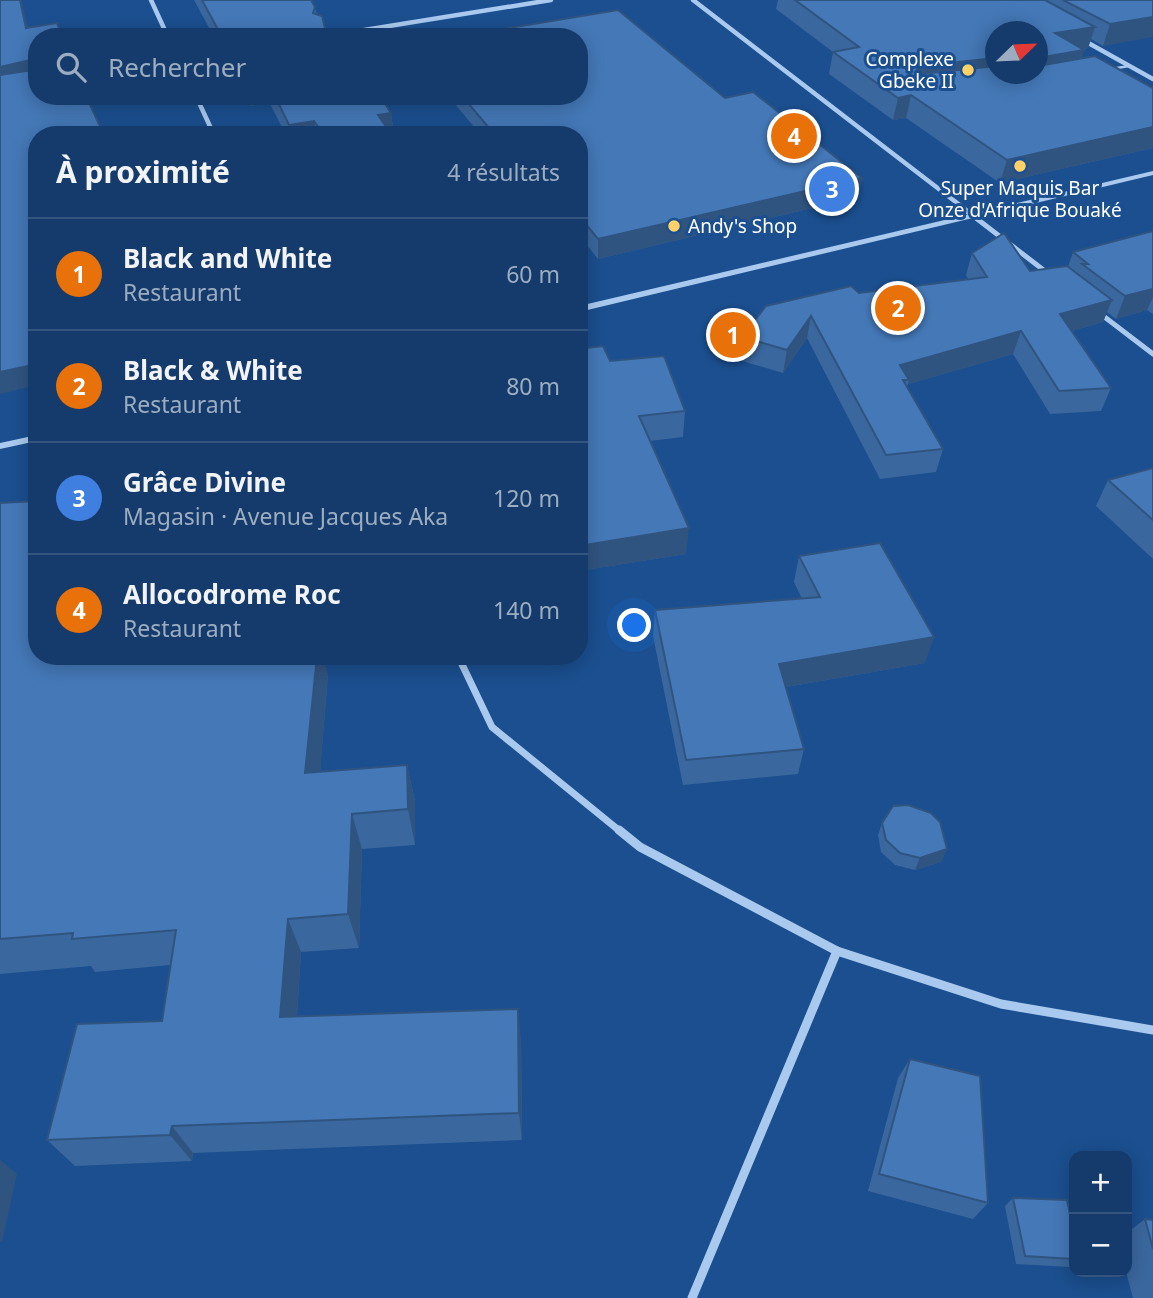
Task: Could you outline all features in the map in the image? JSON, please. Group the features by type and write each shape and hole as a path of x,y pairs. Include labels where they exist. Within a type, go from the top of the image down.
{"street":[{"path":"150,0 164,28"},
{"path":"377,28 551,0"},
{"path":"693,0 1058,281"},
{"path":"1082,40 1153,79"},
{"path":"200,105 210,126"},
{"path":"588,307 1153,173"},
{"path":"1090,305 1153,354"},
{"path":"0,446 28,440"},
{"path":"462,665 492,727 640,847 837,951 1001,1004 1153,1030"},
{"path":"692,1298 837,951"}],"lane":[{"path":"1102,71 1129,66"}],"building":[{"path":"0,0 20,0 26,28 57,23 59,28 28,28 28,60 0,67"},
{"path":"202,0 311,0 315,7 313,13 322,16 325,28 217,28"},
{"path":"795,0 1045,0 1095,27 1055,33 1084,50 1048,56 1048,21 985,21 985,59 920,66 917,69 921,74 985,67 985,84 1048,84 1048,64 1095,56 1153,88 1153,127 1007,160 911,95 898,98 833,52 859,47"},
{"path":"1063,0 1153,0 1153,17 1110,24"},
{"path":"618,10 725,98 753,92 862,178 598,239 588,227 588,126 487,126 470,105 588,105 588,28 510,28"},
{"path":"28,71 28,105 90,105 100,126 28,126 28,366 0,372 0,75"},
{"path":"279,105 386,105 391,113 378,115 386,126 318,126 314,121 289,125"},
{"path":"1153,231 1153,289 1125,296 1082,264 1088,264 1073,252"},
{"path":"1004,233 1030,271 1067,266 1112,300 1060,314 1111,388 1059,391 1021,331 900,365 909,380 903,380 943,449 886,455 811,316 787,350 742,337 766,306 851,286 859,293 987,277 972,253"},
{"path":"603,346 610,361 664,356 685,411 639,416 689,528 588,545 588,348"},
{"path":"1153,468 1153,520 1108,480"},
{"path":"28,501 28,665 316,665 305,773 407,765 408,809 352,814 348,914 288,919 280,1017 518,1009 519,1113 172,1126 170,1135 47,1140 77,1024 162,1021 176,930 72,939 73,933 0,939 0,503"},
{"path":"880,543 934,637 779,664 804,749 686,760 655,610 820,597 799,556"},
{"path":"908,805 931,813 940,822 947,849 920,858 900,853 886,840 882,823 893,806"},
{"path":"910,1059 980,1076 988,1203 879,1174"},
{"path":"1013,1198 1067,1200 1069,1259 1025,1256"},
{"path":"1145,1219 1153,1220 1153,1249"}],"place":[{"name":"Complexe Gbeke II","path":"968,70"},
{"name":"Allocodrome Roc","path":"794,136"},
{"name":"Super Maquis Bar Onze d'Afrique Bouaké","path":"1020,166"},
{"name":"Grâce Divine","path":"832,189"},
{"name":"Andy's Shop","path":"674,226"},
{"name":"Black & White","path":"898,308"},
{"name":"Black and White","path":"733,335"}]}
